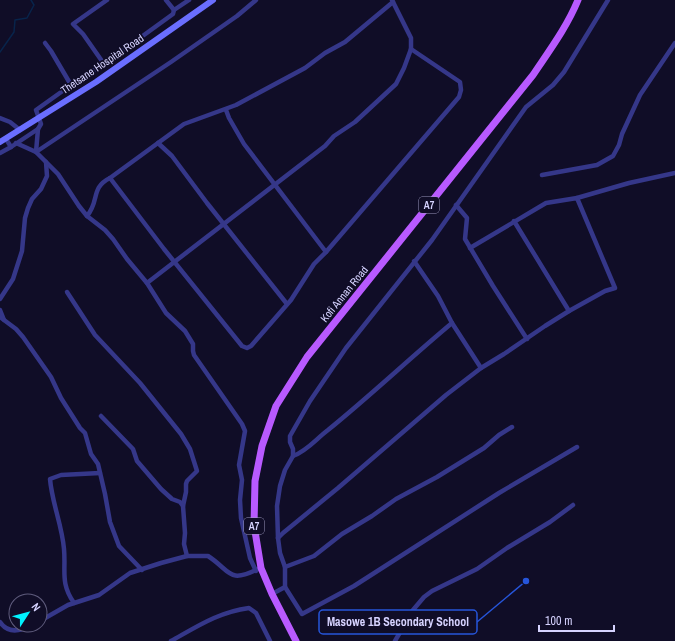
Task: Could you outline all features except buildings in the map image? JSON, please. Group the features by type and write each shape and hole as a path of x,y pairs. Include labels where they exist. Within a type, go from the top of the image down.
{"main road":[{"name":"Thetsane Hospital Road","path":"0,142 96,82 213,0"},
{"name":"Kofi Annan Road","path":"296,641 259,569 254,525 255,481 262,446 276,406 307,357 533,75 574,11 578,0"}],"street":[{"path":"104,64 86,38 73,24 107,0"},
{"path":"166,0 174,10"},
{"path":"36,152 38,129 41,124 36,110 104,64 173,14 174,10 190,0"},
{"path":"36,152 171,62 237,16 256,0"},
{"path":"294,456 290,436 310,401 346,348 432,240 526,107 553,86 564,72 608,0"},
{"path":"87,216 93,210 99,185 184,124 221,110 226,110 305,68 345,42 393,1 411,38 412,49 396,84 355,122 334,136 325,146 147,283"},
{"path":"45,43 71,85"},
{"path":"542,175 597,165 613,156 640,94 675,43"},
{"path":"110,178 174,262 242,346 247,348 251,346 287,304 314,264 326,252 459,96 461,90 460,82 412,49"},
{"path":"226,110 244,144 326,252"},
{"path":"0,118 10,122 20,130"},
{"path":"0,153 38,129"},
{"path":"6,138 11,147"},
{"path":"158,143 172,156 287,304"},
{"path":"16,144 36,152 58,174 87,216 109,235 147,283 166,313 190,336 193,344 194,355 242,424 245,431 239,465 242,480 242,526 250,558 259,569 242,576 237,576 224,570 208,556 188,556 161,562 130,573 99,595 68,605 48,616"},
{"path":"0,299 13,279 22,251 25,218 32,199 41,188 47,176 46,162"},
{"path":"470,248 546,203 578,198 629,183 675,174"},
{"path":"278,538 440,400 481,368 569,311 605,291 615,288 578,198"},
{"path":"456,205 467,218 465,239 527,339"},
{"path":"514,221 569,311"},
{"path":"414,261 438,296 452,323 481,368"},
{"path":"67,292 95,335 140,384 180,434 190,449 197,471 187,481 183,506 185,533 184,544 188,556"},
{"path":"0,310 2,318 23,337 34,355 51,377 61,398 80,428 85,433 100,473 110,522 119,546 142,570"},
{"path":"452,323 349,413 301,453 294,456 285,470 280,486 277,506 278,538 280,553 285,566 285,587 302,614 354,586 499,493 577,447"},
{"path":"101,416 133,449 137,461 158,485 183,506"},
{"path":"285,566 314,556 342,534 372,516 396,499 437,477 484,448 499,435 512,427"},
{"path":"74,603 66,588 64,550 53,503 50,479 62,475 100,473"},
{"path":"394,641 413,610 424,597 432,591 477,569 507,548 550,522 573,505"},
{"path":"272,594 285,587"},
{"path":"172,641 206,621 232,610 249,608 256,613 270,641"},
{"path":"0,622 8,628"}],"waterway":[{"path":"0,52 14,32 15,20 27,18 34,5 31,0"}],"place":[{"name":"Masowe 1B Secondary School","path":"526,581"}]}
